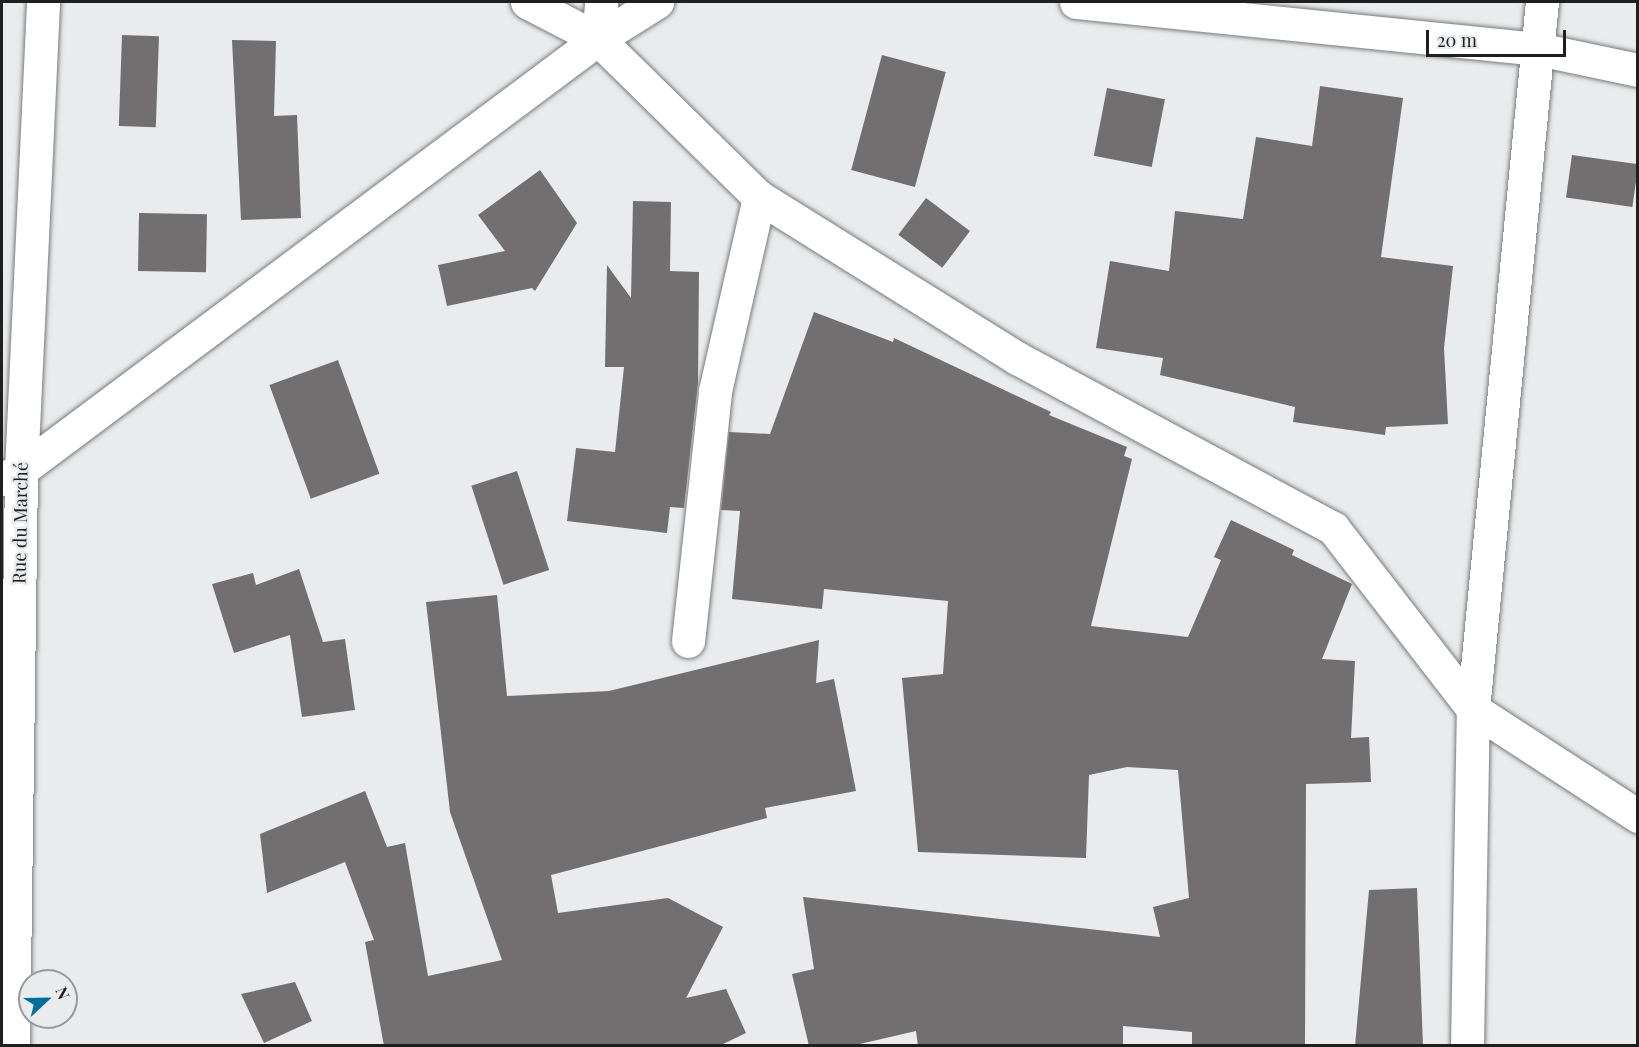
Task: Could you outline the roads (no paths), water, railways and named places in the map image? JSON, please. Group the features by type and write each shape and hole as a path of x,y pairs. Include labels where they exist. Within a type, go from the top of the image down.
{"street":[{"name":"Rue du Marché","path":"13,1046 11,475 43,2"},
{"path":"527,2 598,39 759,197 1017,358 1333,528 1473,709 1638,816"},
{"path":"598,39 601,2"},
{"path":"11,475 598,39 657,2"},
{"path":"1076,2 1538,49 1638,70"},
{"path":"1467,1046 1473,709 1542,2"},
{"path":"688,641 715,392 759,197"}]}
